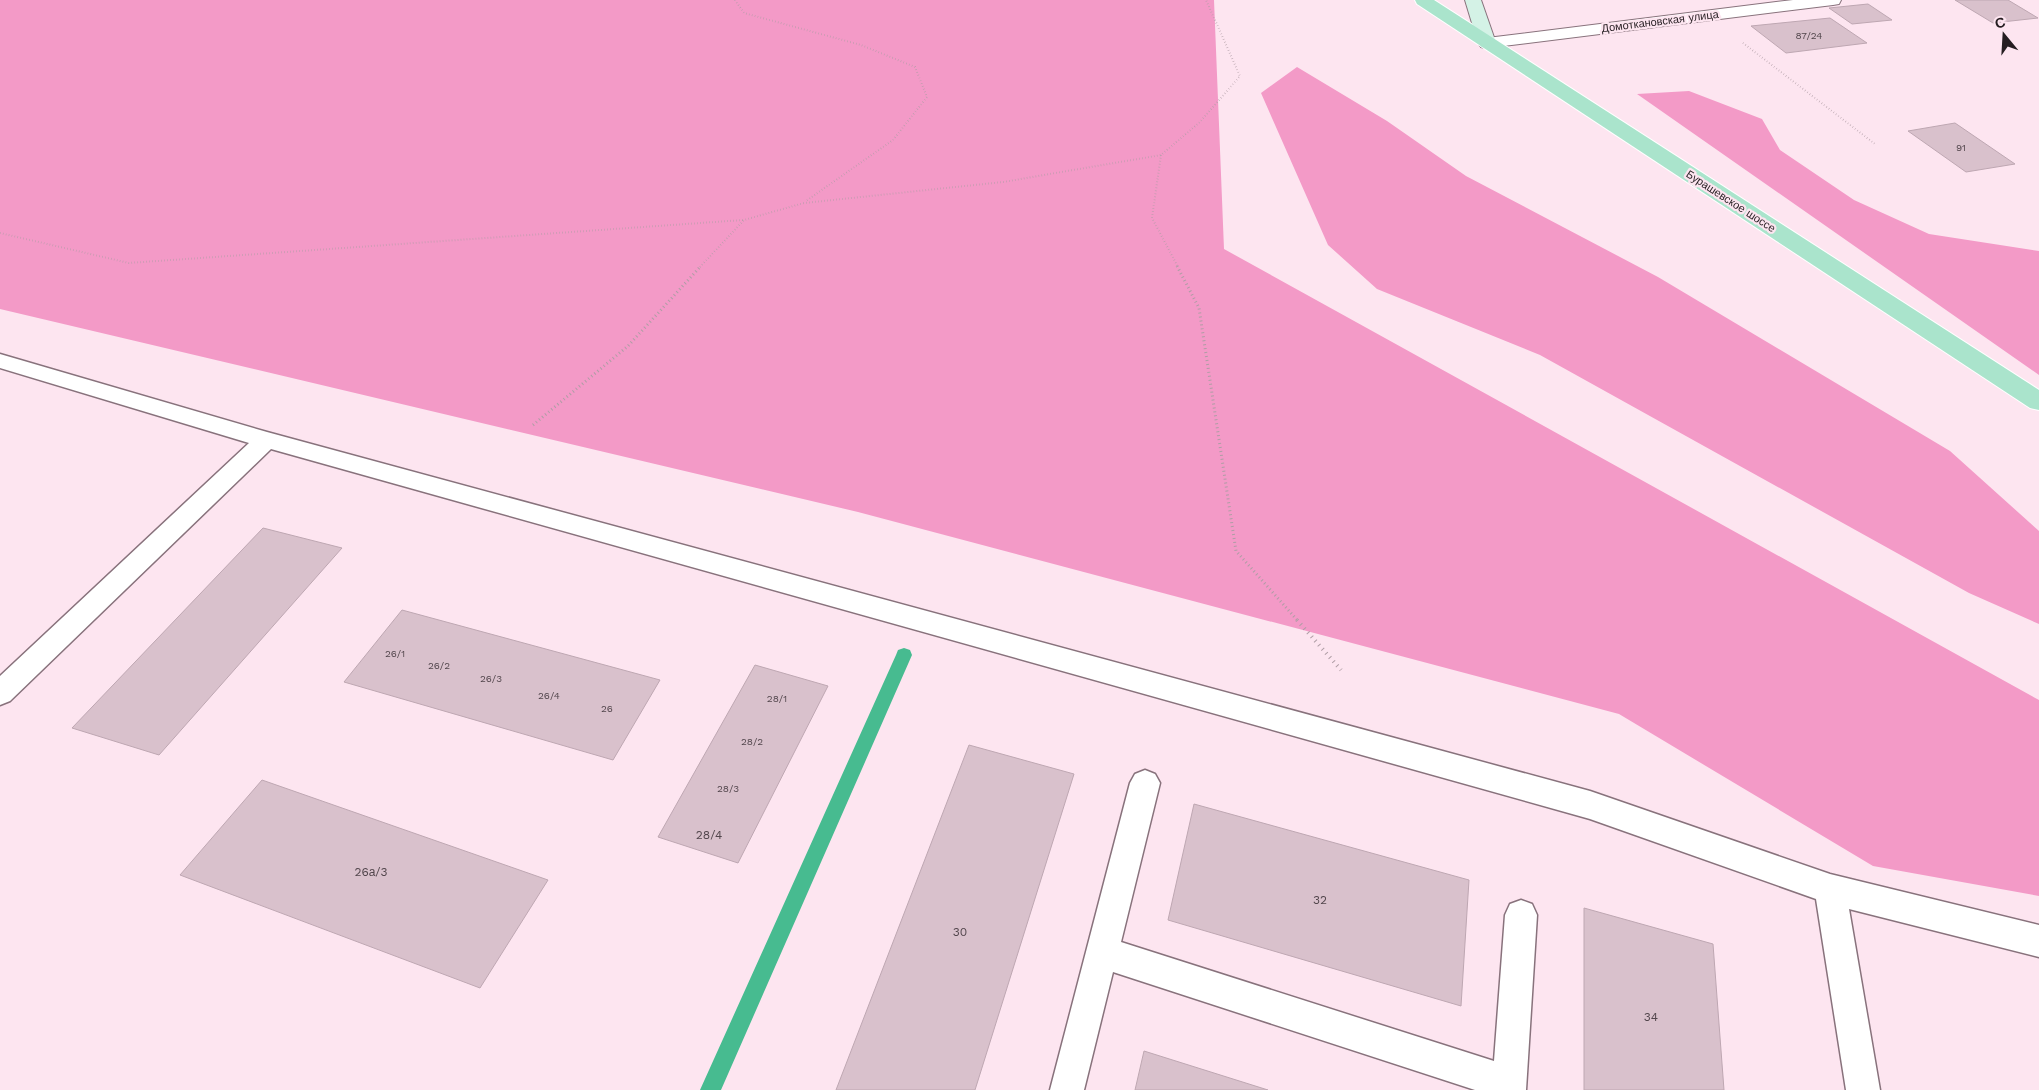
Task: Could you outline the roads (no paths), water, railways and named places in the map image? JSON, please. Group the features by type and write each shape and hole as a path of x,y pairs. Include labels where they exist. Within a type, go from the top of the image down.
{"main road":[{"name":"Бурашевское шоссе","path":"1423,0 2039,402"}],"street":[{"path":"1473,0 1487,43"},
{"name":"Домоткановская улица","path":"1487,43 1833,0"}],"lane":[{"path":"0,361 267,440 1581,803 1830,890 2039,941"},
{"path":"0,692 267,440"},
{"path":"1067,1090 1145,783"},
{"path":"1830,890 1863,1090"},
{"path":"1103,952 1510,1087 1521,915"}],"waterway":[{"path":"710,1090 904,655"}]}
